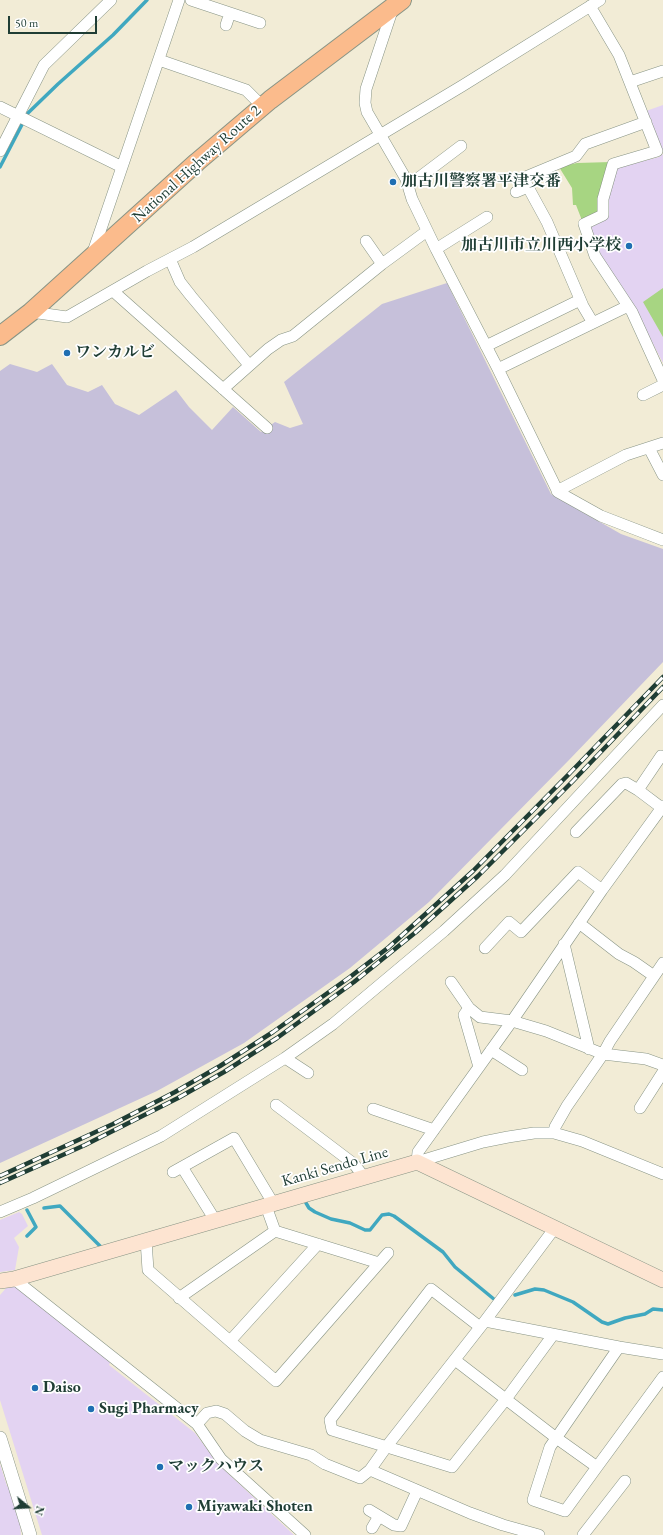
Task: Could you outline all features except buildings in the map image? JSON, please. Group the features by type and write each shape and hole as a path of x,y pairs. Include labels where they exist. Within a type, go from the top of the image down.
{"highway":[{"name":"National Highway Route 2","path":"0,336 31,312 197,162 262,106 397,2"}],"main road":[{"name":"Kanki Sendo Line","path":"7,1280 417,1162"},
{"path":"417,1162 663,1280"}],"street":[{"path":"0,151 22,118 44,65 111,0"},
{"path":"90,260 179,0"},
{"path":"191,0 260,23"},
{"path":"397,2 365,96 367,112 406,180 412,199 427,231 498,369 558,491 601,516 663,540"},
{"path":"31,312 67,318 193,247 547,34 595,3 619,55 657,151 613,164 603,199 603,215 584,224 595,256 628,306 663,380"},
{"path":"226,26 230,13"},
{"path":"159,60 246,90 262,106"},
{"path":"630,82 663,71"},
{"path":"0,107 122,168"},
{"path":"593,323 550,243 547,222 523,178 576,156 585,144 646,122"},
{"path":"408,186 461,146"},
{"path":"516,192 528,187"},
{"path":"436,249 487,217"},
{"path":"223,389 249,365 281,340 293,336 382,264 427,231"},
{"path":"366,241 382,264"},
{"path":"170,259 180,282 187,292 244,361 249,365"},
{"path":"113,291 267,428"},
{"path":"486,346 580,300"},
{"path":"498,369 628,306"},
{"path":"643,395 663,385"},
{"path":"558,491 626,455 663,442"},
{"path":"649,448 663,475"},
{"path":"0,1212 97,1169 161,1136 285,1058 333,1024 389,979 505,875 663,705"},
{"path":"638,790 662,756"},
{"path":"576,832 622,784 626,783 638,790 662,809 602,890 512,1021 418,1152 417,1162 483,1142 534,1133 554,1133 582,1141 663,1174"},
{"path":"485,948 509,922 521,932 558,885 578,872 602,890"},
{"path":"579,923 619,954 634,962 654,976"},
{"path":"564,944 589,1048"},
{"path":"554,1133 555,1127 567,1106 663,963"},
{"path":"451,982 469,1008 480,1017 512,1021 546,1031 603,1054 646,1059 663,1065"},
{"path":"469,1008 464,1015 479,1067"},
{"path":"491,1050 522,1070"},
{"path":"285,1058 308,1073"},
{"path":"640,1108 663,1072"},
{"path":"276,1106 354,1164 364,1177"},
{"path":"374,1109 434,1130"},
{"path":"215,1220 177,1169 234,1138 269,1204 275,1231"},
{"path":"197,1424 207,1413 216,1411 225,1414 245,1431 260,1440 311,1455 325,1464 360,1478 370,1470 387,1446 483,1324 554,1229"},
{"path":"275,1231 379,1263"},
{"path":"179,1298 275,1231"},
{"path":"146,1240 148,1270 276,1381 388,1253"},
{"path":"230,1342 318,1244"},
{"path":"7,1280 197,1424 221,1459 305,1535"},
{"path":"553,1335 506,1399 452,1467 332,1430 330,1420 431,1289 483,1324 553,1335 663,1354"},
{"path":"619,1347 555,1437 550,1447 533,1500 565,1511 663,1377"},
{"path":"455,1360 555,1437 597,1467"},
{"path":"0,1438 30,1535"},
{"path":"370,1470 417,1491 503,1525 539,1535"},
{"path":"582,1535 625,1482"},
{"path":"369,1510 394,1525 401,1526 417,1491"},
{"path":"372,1528 379,1516"}],"shaded area":[{"path":"663,105 663,151 646,111"},
{"name":"加古川市立川西小学校","path":"663,154 663,363 630,300 602,262 588,229 604,204 616,168 659,157"},
{"path":"447,283 551,494 621,534 663,549 663,662 429,902 350,968 244,1043 157,1091 0,1163 0,371 10,364 37,372 52,364 67,385 88,392 102,385 115,404 139,415 176,390 189,407 212,430 233,407 261,432 275,422 290,428 303,424 284,382 382,304"},
{"path":"19,1212 22,1214 28,1226 14,1238 19,1247 15,1270 0,1272 0,1220"},
{"path":"16,1284 111,1360 109,1365 195,1433 218,1464 294,1535 42,1535 0,1400 0,1295 8,1286"},
{"path":"0,1464 7,1486 17,1492 21,1535 0,1535"}],"green space":[{"path":"611,162 602,214 583,223 576,205 573,205 572,188 559,167 577,163"},
{"path":"663,288 663,337 643,302"}],"waterway":[{"path":"0,167 28,113 113,35 147,0"},
{"path":"306,1203 309,1208 315,1212 331,1219 350,1223 365,1230 370,1230 382,1215 389,1214 394,1216 443,1252 455,1267 495,1300"},
{"path":"44,1208 60,1206 100,1246"},
{"path":"27,1210 36,1227 27,1236"},
{"path":"515,1295 535,1289 544,1290 573,1302 602,1322 608,1324 625,1318 645,1314 653,1309 663,1310"}],"railway":[{"path":"0,1176 113,1124 175,1092 220,1066 273,1032 350,977 389,947 473,871 663,677"},
{"path":"0,1183 85,1145 178,1098 224,1072 277,1038 354,982 416,932 478,876 573,781 663,687"}],"place":[{"name":"加古川警察署平津交番","path":"393,182"},
{"name":"加古川市立川西小学校","path":"629,246"},
{"name":"ワンカルビ","path":"67,353"},
{"name":"Daiso","path":"35,1388"},
{"name":"Sugi Pharmacy","path":"91,1409"},
{"name":"マックハウス","path":"160,1467"},
{"name":"Miyawaki Shoten","path":"189,1507"}]}
